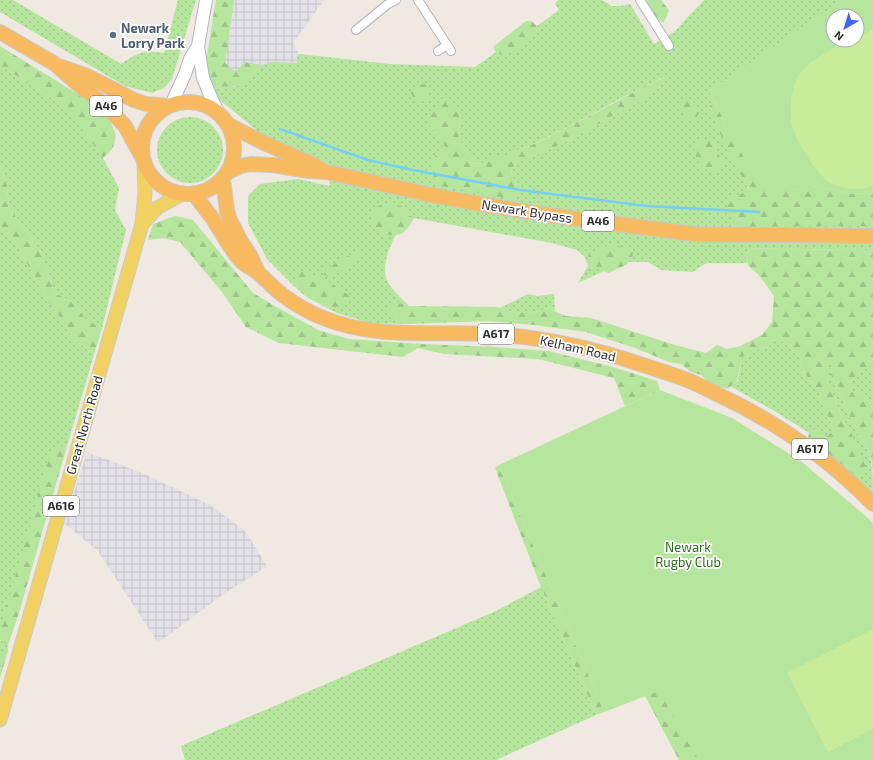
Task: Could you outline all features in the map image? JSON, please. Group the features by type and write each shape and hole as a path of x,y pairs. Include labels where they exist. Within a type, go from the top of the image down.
{"highway":[{"name":"A46","path":"0,32 54,64 105,105 120,120 133,139 143,162"},
{"name":"A46","path":"54,64 85,75 140,103 169,105"},
{"path":"184,102 198,103 212,108 223,119 233,135 233,160 225,175 210,189 188,194 172,192 159,184 152,177 143,162 141,149 142,140 147,126 156,114 169,105 184,102"},
{"name":"Newark Bypass","path":"223,119 264,142 327,172"},
{"name":"Newark Bypass","path":"225,175 241,166 251,164 273,165 309,171 327,172 480,204 548,215 694,234 873,236"},
{"name":"Kelham Road","path":"225,175 230,220 240,240 250,255 258,273"},
{"name":"Kelham Road","path":"188,194 211,217 242,262 258,273 285,297 321,317 359,329 385,333 491,334 531,337 609,354 693,382 739,404 788,433 819,455 873,504"}],"main road":[{"path":"206,0 198,46 203,78 213,102 223,119"},
{"path":"169,105 185,74 190,59 198,46"},
{"name":"Great North Road","path":"0,720 142,224 145,193 143,162"},
{"name":"Great North Road","path":"142,224 157,208 188,194"}],"street":[{"path":"356,30 388,4 396,0"},
{"path":"418,0 449,48 438,51"},
{"path":"640,0 669,46"}],"shaded area":[{"path":"216,0 324,0 293,43 299,54 297,56 298,63 272,62 212,87"},
{"path":"87,452 142,473 210,505 245,531 267,566 221,596 158,643 98,551 64,523"}],"green space":[{"path":"0,0 13,0 121,64 133,56 147,51 164,53 178,0 196,0 172,79 164,88 152,93 125,86 0,12"},
{"path":"216,0 234,0 225,63 236,72 244,62 262,65 239,86 212,87 206,61"},
{"path":"558,0 602,0 612,6 630,4 654,44 674,32 704,0 843,0 831,8 825,8 825,12 709,91 714,101 709,107 750,192 735,196 825,226 873,226 873,250 752,248 746,254 747,263 706,263 693,272 661,270 648,262 628,262 632,258 590,265 604,271 578,283 588,266 585,257 577,250 552,243 414,218 406,213 401,206 380,234 396,235 385,263 385,275 388,283 409,306 393,301 395,319 406,324 369,323 337,313 308,298 335,309 295,278 297,289 267,259 248,223 248,196 260,184 298,179 330,186 324,162 295,151 260,133 220,100 212,87 239,86 262,65 272,62 297,63 297,56 299,54 390,64 475,67 496,52 503,56 536,35 537,26 559,10 555,4","holes":["664,77 666,79 651,94 588,130 553,148 518,161 512,169 511,176 521,186 435,156 445,147 441,138 428,123 461,115 458,135 465,150 474,162 484,165 540,141","713,141 723,164 720,171"]},
{"path":"647,0 661,0 669,10 663,23 653,13"},
{"path":"843,0 873,0 873,193 849,194 812,186 760,189 709,91 825,12 825,48 865,48 865,8 831,8"},
{"path":"526,21 531,21 537,26 536,35 512,52 503,56 496,52 493,47"},
{"path":"873,30 873,186 854,189 832,184 818,172 802,148 794,132 792,126 791,106 797,78 812,61 833,48 865,48 865,33"},
{"path":"0,46 94,104 113,122 111,124 116,135 113,148 103,158 73,116 51,98 0,65"},
{"path":"0,65 51,98 73,116 103,158 119,188 115,210 126,230 102,328 86,320 74,303 55,293 40,251 9,208 7,186 0,165"},
{"path":"665,77 667,79 651,94 588,130 553,148 518,161 512,169 511,175 521,186 515,200 441,186 435,180 430,168 435,156 445,147 441,138 428,123 432,111 447,102 461,115 458,135 465,150 474,162 484,165 492,157 499,158 539,142"},
{"path":"425,84 429,93 427,103 416,102 411,93 415,86"},
{"path":"685,98 694,102 699,112 696,118 687,121 680,108"},
{"path":"714,101 725,122 801,186 812,186 849,194 873,193 873,226 737,227 727,212 727,201 735,196 750,191 730,156 709,107"},
{"path":"190,117 202,120 213,127 220,138 223,150 220,162 213,173 202,180 190,183 178,180 167,173 160,162 157,150 160,138 167,127 178,120"},
{"path":"698,138 713,141 723,164 721,171 715,175 699,164 694,151"},
{"path":"0,165 7,186 9,208 40,251 55,293 74,303 86,320 102,328 94,355 73,338 45,296 16,244 0,226"},
{"path":"382,204 401,206 406,213 414,218 404,232 397,235 380,234 372,222 373,210"},
{"path":"175,216 193,220 253,293 318,330 349,339 548,351 613,367 657,381 660,390 625,406 614,378 538,359 444,354 418,348 403,357 279,343 246,327 222,292 180,242 163,238 148,240 153,224"},
{"path":"0,226 16,244 45,296 73,338 94,355 67,446 64,446 0,631"},
{"path":"614,244 633,252 632,258 626,265 608,273 590,265 588,256 597,249"},
{"path":"752,248 873,250 873,364 850,381 851,391 864,395 873,409 873,473 872,462 867,447 858,434 831,375 832,364 828,363 825,374 844,423 851,433 866,466 864,474 858,477 844,468 808,438 809,433 814,430 825,438 834,430 822,404 821,394 802,370 801,357 793,352 791,345 782,341 761,348 742,357 737,381 727,389 711,384 701,375 691,372 681,364 669,362 635,348 586,332 490,321 406,324 395,319 389,309 393,301 409,306 497,307 514,312 528,313 549,309 566,316 591,318 675,345 706,353 717,345 727,349 740,346 762,335 772,322 774,296 759,275 748,266 746,254"},
{"path":"355,252 361,252 362,256 335,275 328,278 324,274 327,268"},
{"path":"299,271 323,278 346,293 350,298 347,305 335,309 308,298 297,289 295,278"},
{"path":"528,294 537,296 554,294 555,311 549,309 528,313 514,312 500,308"},
{"path":"782,341 791,345 793,352 801,357 802,370 821,394 822,404 834,430 826,439 814,430 809,433 730,386 738,381 742,357 761,348"},
{"path":"828,362 832,364 831,375 858,434 867,447 872,470 873,495 844,468 851,433 844,423 825,374"},
{"path":"873,364 873,409 864,395 851,391 850,381"},
{"name":"Newark Rugby Club","path":"660,390 732,418 802,462 868,518 873,524 873,760 699,760 659,691 604,712 499,465"},
{"path":"67,446 19,613 8,645 0,640 0,631 51,448"},
{"path":"499,465 604,712 596,715 541,587 495,468"},
{"path":"541,587 596,715 496,760 185,760 181,746 496,611"},
{"path":"873,629 873,729 828,752 787,673"},
{"path":"0,640 8,645 8,651 0,651"},
{"path":"0,651 8,651 0,678"},
{"path":"717,662 664,699 699,760 679,760 645,696"}],"waterway":[{"path":"280,129 368,160 520,190 647,206 759,212"}],"place":[{"name":"Newark Lorry Park","path":"113,35"}]}
